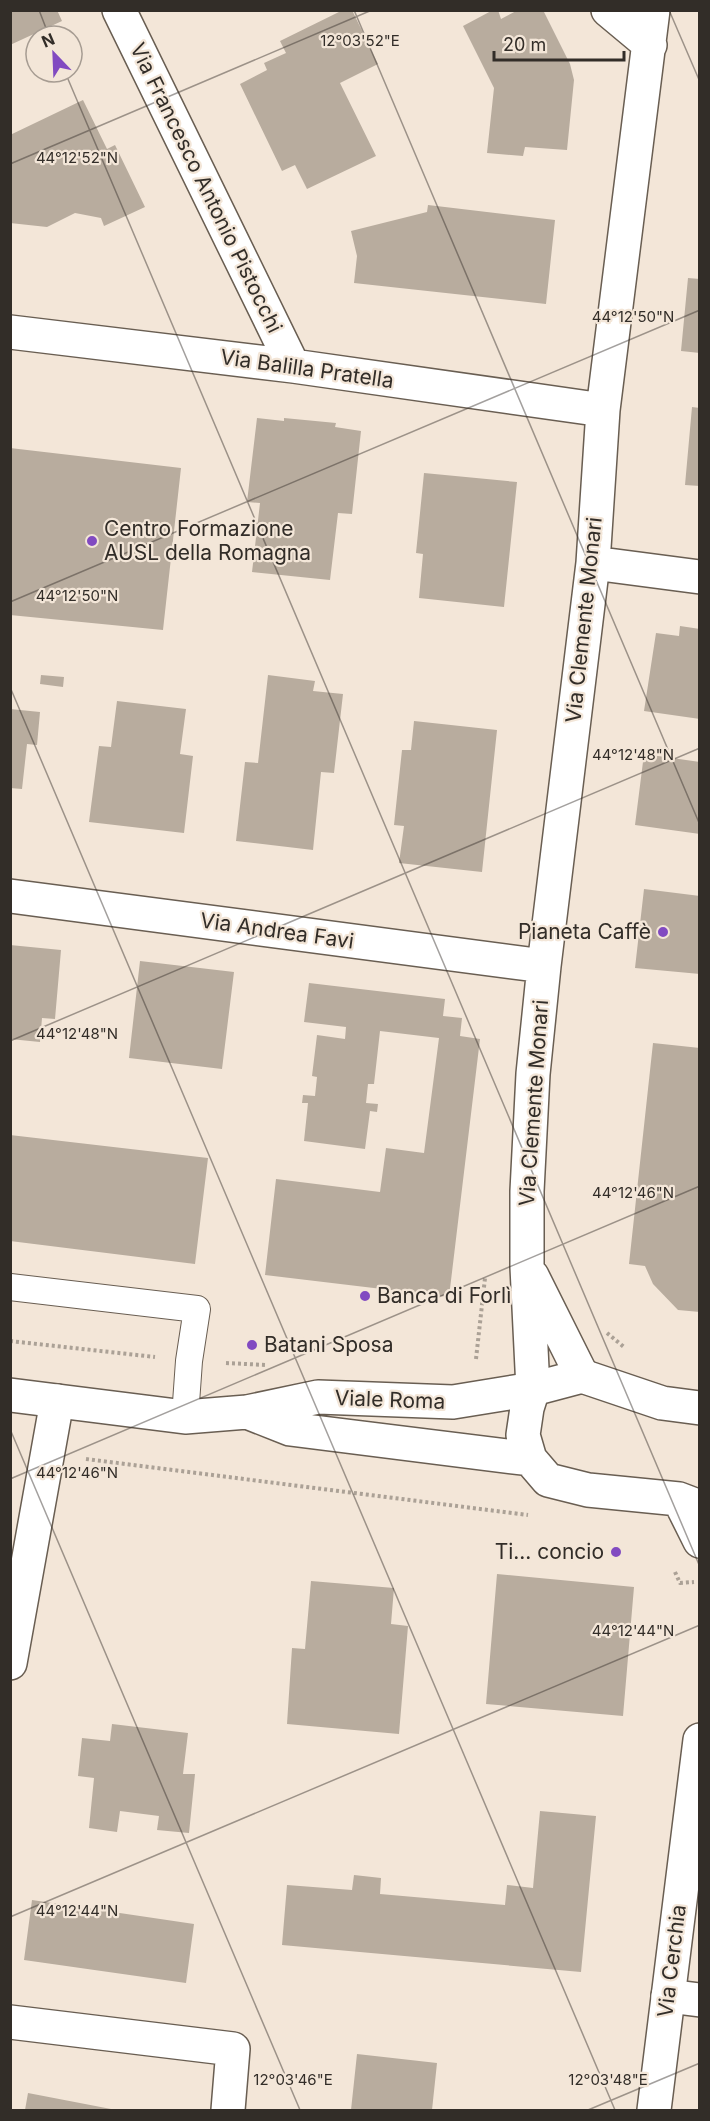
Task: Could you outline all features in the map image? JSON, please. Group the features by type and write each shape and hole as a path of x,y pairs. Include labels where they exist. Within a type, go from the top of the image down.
{"street":[{"name":"Via Francesco Antonio Pistocchi","path":"119,10 293,366"},
{"path":"608,10 650,45"},
{"name":"Via Clemente Monari","path":"530,1459 524,1435 527,1408 533,1389 527,1267 533,1074 592,563 603,410 653,10"},
{"name":"Via Balilla Pratella","path":"10,332 293,366 603,410"},
{"path":"592,563 699,577"},
{"name":"Via Andrea Favi","path":"10,896 544,966"},
{"name":"Via Clemente Monari","path":"527,1267 582,1376"},
{"path":"582,1376 662,1404 699,1408"},
{"name":"Viale Roma","path":"10,1395 185,1417 247,1412 318,1397 453,1402 533,1389 582,1376"},
{"path":"10,1663 57,1401"},
{"name":"Viale Roma","path":"247,1412 290,1429 530,1459"},
{"path":"530,1459 548,1480 588,1490 689,1503 699,1541"},
{"name":"Via Cerchia","path":"654,2110 699,1740"},
{"path":"668,1996 699,2000"},
{"path":"10,2022 233,2049 228,2110"}],"lane":[{"path":"10,1287 197,1309 189,1361 185,1417"}],"path":[{"path":"467,1364 477,1359 486,1270 527,1267"},
{"path":"599,1326 627,1349"},
{"path":"10,1341 189,1361 271,1366"},
{"path":"47,1454 536,1517"},
{"path":"670,1562 680,1582 699,1582"}],"building":[{"path":"10,10 57,10 62,21 56,24 24,24 24,39 10,45"},
{"path":"343,10 352,10 378,64 340,83 376,156 307,189 295,165 282,171 240,84 267,70 264,63 286,53 280,41"},
{"path":"493,10 498,10 501,19 518,10 543,10 570,64 574,80 567,150 525,147 523,156 487,153 494,88 463,26"},
{"path":"83,100 107,149 115,145 145,207 104,226 101,218 75,213 47,227 10,223 10,135"},
{"path":"428,205 555,220 546,304 354,283 357,256 351,231 427,212"},
{"path":"688,278 700,279 700,353 681,351"},
{"path":"692,407 700,408 700,486 685,485"},
{"path":"257,418 336,423 335,427 361,431 352,514 338,513 330,580 252,572 260,503 247,502"},
{"name":"Centro Formazione AUSL della Romagna","path":"10,448 181,468 163,630 10,615"},
{"path":"424,473 517,482 504,607 419,598 423,554 416,553"},
{"path":"680,626 700,629 700,719 644,711 656,633 679,636"},
{"path":"41,675 64,677 63,687 40,684"},
{"path":"268,675 315,681 313,691 343,694 334,773 321,772 313,850 236,841 245,762 258,763"},
{"path":"117,701 186,709 180,754 193,756 184,833 89,822 99,746 111,747"},
{"path":"10,709 40,712 37,745 27,744 22,789 10,788"},
{"path":"414,721 497,730 482,872 399,863 404,826 394,825 402,750 411,750"},
{"path":"644,754 700,762 700,834 635,825"},
{"path":"644,889 700,896 700,974 635,968"},
{"path":"10,945 61,950 55,1019 42,1018 40,1042 10,1039"},
{"path":"140,961 234,972 222,1069 129,1058"},
{"path":"309,983 445,999 443,1016 462,1018 460,1036 480,1039 449,1297 265,1275 276,1179 380,1192 386,1148 424,1153 439,1038 380,1031 374,1084 368,1084 366,1103 378,1104 377,1112 370,1111 365,1149 304,1141 308,1103 302,1103 303,1095 315,1096 317,1077 312,1076 317,1035 345,1039 346,1027 304,1022"},
{"path":"653,1043 700,1048 700,1312 678,1310 653,1284 645,1266 629,1264"},
{"path":"10,1135 208,1158 195,1264 10,1241"},
{"path":"497,1574 634,1587 623,1716 486,1704"},
{"path":"311,1581 394,1588 391,1624 408,1626 399,1734 287,1724 292,1648 305,1649"},
{"path":"112,1724 188,1733 183,1774 195,1774 189,1833 157,1830 159,1816 120,1811 117,1832 89,1828 94,1778 78,1776 82,1738 110,1741"},
{"path":"540,1811 596,1816 581,1972 282,1945 287,1885 352,1890 354,1875 381,1878 380,1894 505,1905 507,1885 533,1888"},
{"path":"32,1900 194,1924 186,1983 24,1960"},
{"path":"357,2054 437,2063 432,2110 351,2110"},
{"path":"28,2093 111,2109 111,2110 25,2110"}],"place":[{"name":"Centro Formazione AUSL della Romagna","path":"92,541"},
{"name":"Pianeta Caffè","path":"663,932"},
{"name":"Banca di Forlì","path":"365,1296"},
{"name":"Batani Sposa","path":"252,1345"},
{"name":"Ti... concio","path":"616,1552"}]}
